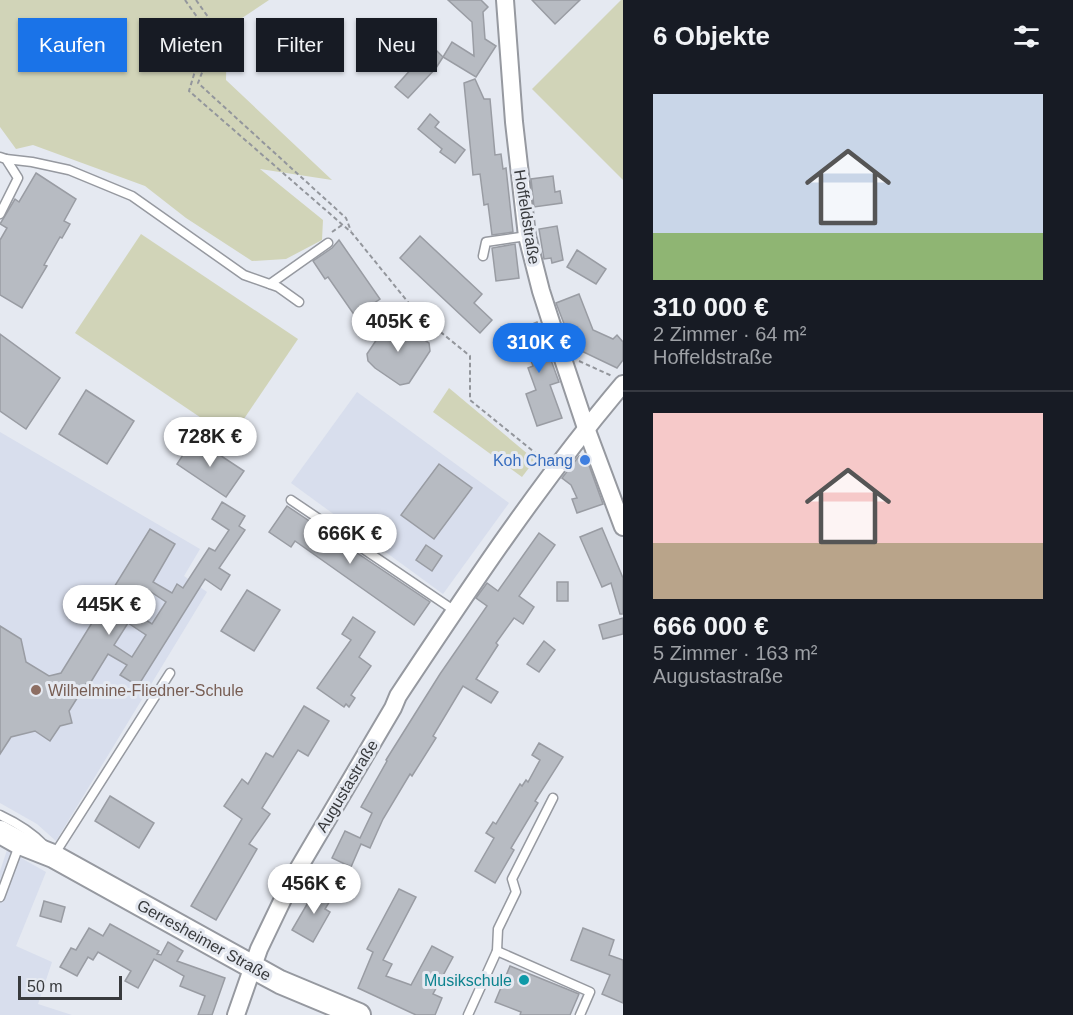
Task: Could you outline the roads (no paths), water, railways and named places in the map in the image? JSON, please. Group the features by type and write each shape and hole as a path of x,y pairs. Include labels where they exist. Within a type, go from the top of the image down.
{"street":[{"name":"Hoffeldstraße","path":"505,0 514,122 527,236 541,291 561,353 623,527"},
{"name":"Augustastraße","path":"237,1015 259,949 294,876 398,696 520,516 621,385"},
{"name":"Gerresheimer Straße","path":"10,838 53,856 279,982 359,1015"}],"lane":[{"path":"0,214 18,178 3,158"},
{"path":"3,158 69,170 110,185 132,196 244,275 278,287 299,302"},
{"path":"483,256 486,242 527,236"},
{"path":"270,284 327,243"},
{"path":"291,500 455,611"},
{"path":"53,856 170,673"},
{"path":"468,1015 497,951 498,929 516,892 512,879 553,798"},
{"name":"Gerresheimer Straße","path":"0,815 21,825 34,835 53,856"},
{"path":"0,897 10,838"},
{"path":"497,951 590,992 580,1015"}],"place":[{"name":"Koh Chang","path":"585,460"},
{"name":"Wilhelmine-Fliedner-Schule","path":"36,690"},
{"name":"Musikschule","path":"524,980"}]}
